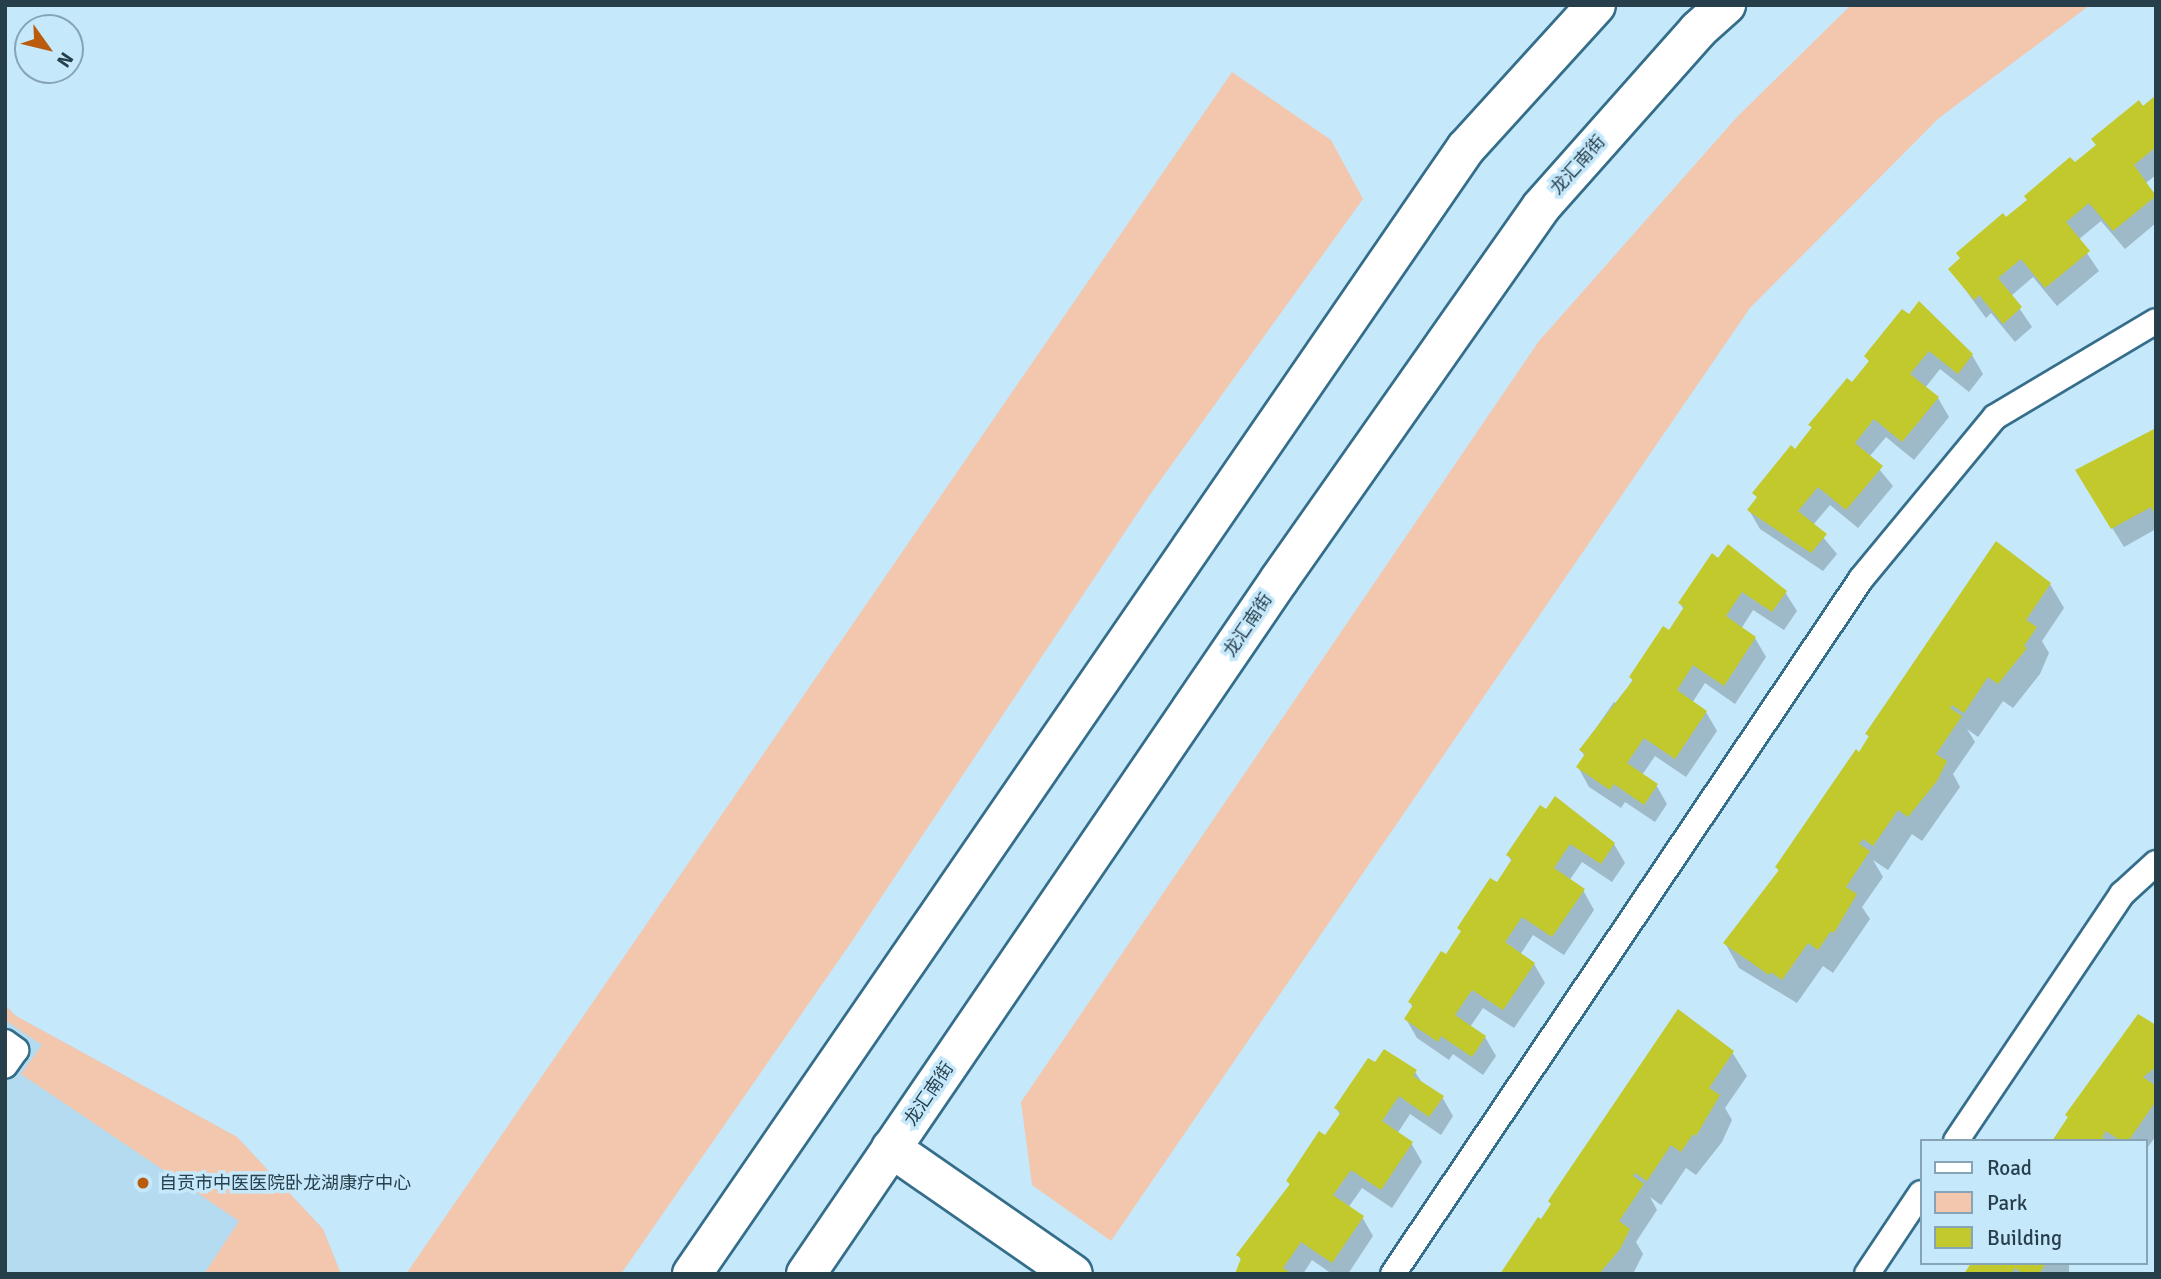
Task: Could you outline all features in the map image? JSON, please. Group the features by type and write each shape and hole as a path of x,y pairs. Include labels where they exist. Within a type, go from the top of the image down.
{"main road":[{"path":"692,1274 1466,148 1596,5"},
{"name":"龙汇南街","path":"806,1274 1279,580 1541,207 1698,30 1726,5"},
{"path":"891,1148 1073,1274"}],"lane":[{"path":"1393,1274 1870,569 1995,417 2156,321"},
{"path":"1957,1139 2122,894 2156,863"},
{"path":"5,1042 16,1050 5,1066"},
{"path":"1874,1271 1920,1195"}],"shaded area":[{"name":"自贡市中医医院卧龙湖康疗中心","path":"5,1005 16,1016 237,1137 323,1229 341,1274 5,1274"}],"green space":[{"path":"1851,5 2090,5 1939,118 1750,308 1111,1241 1032,1185 1021,1102 1539,341 1737,117"},
{"path":"1232,72 1331,140 1363,199 1149,496 850,944 621,1274 406,1274"},
{"path":"5,1005 16,1016 237,1137 323,1229 341,1274 204,1274 239,1221 21,1074 42,1045 5,1020"}],"building":[{"path":"2156,95 2156,147 2134,165 2156,196 2113,231 2089,203 2066,222 2090,251 2045,288 2021,259 1998,278 2022,307 2003,324 1979,295 1974,300 1948,269 1960,258 1956,253 2003,213 2006,217 2027,200 2024,196 2070,157 2075,162 2096,145 2091,139 2139,100 2143,106"},
{"path":"1919,301 1973,354 1958,374 1929,351 1910,374 1939,397 1902,442 1874,419 1855,443 1883,466 1846,510 1818,487 1798,511 1827,534 1811,553 1747,510 1757,497 1752,493 1791,445 1795,449 1812,427 1808,425 1847,378 1852,382 1869,361 1864,356 1902,309 1909,314"},
{"path":"2156,428 2156,516 2151,507 2111,529 2075,470"},
{"path":"1996,541 2051,583 2026,620 2037,627 2024,646 2027,648 1998,684 1988,677 1964,713 1952,705 1950,708 1962,716 1936,754 1947,761 1937,781 1908,817 1898,810 1873,846 1863,839 1859,844 1870,851 1846,887 1857,894 1834,933 1831,931 1818,950 1808,943 1782,980 1771,972 1769,975 1723,943 1779,870 1775,867 1856,749 1859,752 1869,736 1865,734"},
{"path":"1728,544 1787,591 1772,612 1742,592 1726,616 1756,637 1724,686 1693,665 1677,690 1707,711 1675,759 1644,738 1627,763 1658,784 1644,805 1614,784 1610,790 1576,767 1585,754 1579,750 1633,680 1629,677 1663,626 1669,630 1684,607 1678,603 1712,553 1718,558"},
{"path":"1555,796 1615,843 1601,864 1570,844 1554,868 1585,889 1552,937 1522,917 1505,942 1535,963 1503,1010 1472,990 1455,1015 1486,1036 1472,1057 1441,1036 1438,1042 1404,1019 1413,1005 1408,1002 1441,951 1446,954 1461,931 1457,928 1490,878 1497,882 1512,859 1506,855 1540,805 1546,809"},
{"path":"1678,1009 1734,1051 1709,1088 1720,1095 1696,1136 1693,1134 1681,1152 1671,1145 1647,1181 1635,1173 1633,1176 1644,1184 1619,1221 1630,1229 1620,1249 1599,1274 1500,1274 1538,1217 1541,1219 1551,1204 1548,1201"},
{"path":"2138,1014 2156,1025 2156,1067 2143,1077 2156,1086 2156,1101 2130,1139 2118,1139 2106,1131 2102,1137 2104,1139 2053,1139 2068,1117 2065,1115"},
{"path":"1384,1049 1417,1070 1413,1076 1444,1096 1429,1117 1399,1096 1382,1121 1413,1142 1381,1190 1351,1170 1333,1195 1364,1216 1332,1263 1301,1242 1283,1268 1292,1274 1235,1274 1241,1258 1236,1255 1290,1184 1286,1181 1319,1131 1325,1135 1341,1112 1334,1108 1368,1058 1375,1062"},
{"path":"1970,1265 2045,1265 2039,1274 2023,1274 2015,1268 2011,1274 1964,1274"}],"place":[{"name":"自贡市中医医院卧龙湖康疗中心","path":"143,1183"}]}
